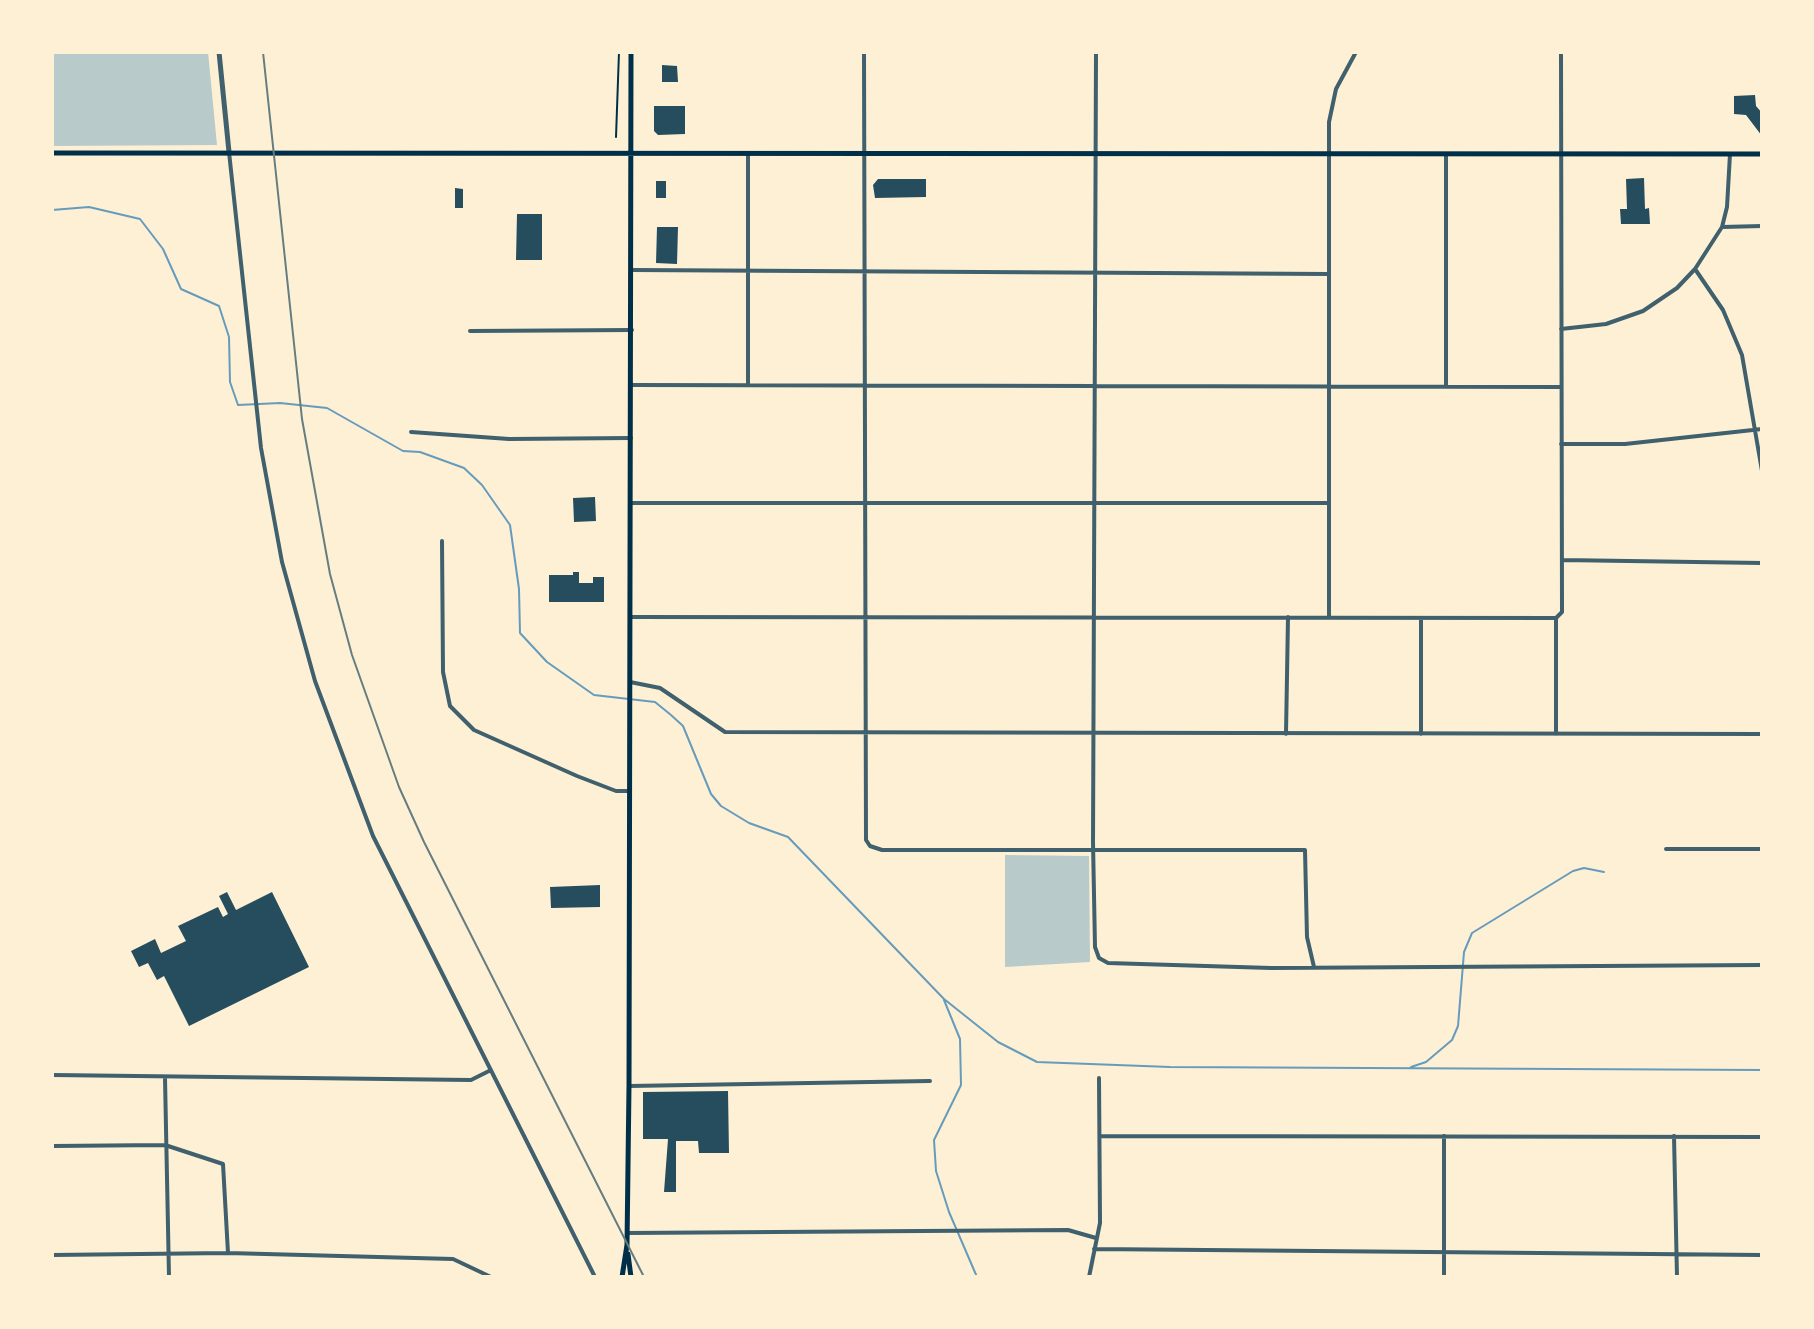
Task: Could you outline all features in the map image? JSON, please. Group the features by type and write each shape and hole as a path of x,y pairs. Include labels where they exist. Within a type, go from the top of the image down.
{"main road":[{"path":"631,52 631,791 627,1233 631,1277"},
{"path":"52,153 1762,154"},
{"path":"622,1277 627,1245"}],"street":[{"path":"219,52 256,416 282,562 330,725 373,836 595,1277"},
{"path":"864,52 864,832 870,846 882,850 1305,850 1307,937 1314,967"},
{"path":"1096,52 1094,851 1095,947 1099,958 1108,963 1314,967 1762,965"},
{"path":"1329,617 1329,153 1332,102 1356,52"},
{"path":"630,617 1556,618 1562,612 1561,52"},
{"path":"748,153 748,385"},
{"path":"1446,153 1446,387"},
{"path":"1561,329 1606,324 1643,311 1677,288 1695,269 1722,227 1727,207 1730,154"},
{"path":"1722,227 1762,226"},
{"path":"1695,269 1734,332 1749,380 1759,429 1762,471"},
{"path":"632,270 1329,274"},
{"path":"470,331 632,330"},
{"path":"632,385 1329,389 1561,387"},
{"path":"1561,444 1625,444 1759,429"},
{"path":"411,432 509,439 631,438"},
{"path":"631,503 1328,503"},
{"path":"442,541 443,672 450,706 474,730 603,786 631,791"},
{"path":"1562,560 1762,563"},
{"path":"1286,734 1288,617"},
{"path":"1421,618 1421,734"},
{"path":"1556,618 1556,734"},
{"path":"630,685 660,688 725,732 1762,734"},
{"path":"1666,849 1762,849"},
{"path":"52,1075 471,1080 491,1070"},
{"path":"165,1078 169,1277"},
{"path":"1089,1277 1100,1223 1099,1078"},
{"path":"629,1086 930,1081"},
{"path":"1101,1136 1762,1137"},
{"path":"1444,1136 1444,1277"},
{"path":"1674,1136 1677,1277"},
{"path":"52,1146 165,1145 223,1164 228,1253"},
{"path":"627,1233 1079,1231 1096,1238"},
{"path":"1094,1249 1762,1255"},
{"path":"52,1255 228,1253 453,1259 491,1277"}],"path":[{"path":"616,137 619,52"}],"shaded area":[{"path":"52,52 208,52 217,145 52,146"},
{"path":"1005,855 1089,856 1090,962 1005,967"}],"building":[{"path":"662,65 677,66 678,82 662,82"},
{"path":"1755,95 1756,106 1762,113 1762,136 1746,115 1734,114 1734,96"},
{"path":"654,106 685,106 685,134 658,135 654,131"},
{"path":"1644,178 1645,209 1649,208 1650,224 1621,224 1620,209 1627,209 1626,179"},
{"path":"878,179 926,179 926,197 875,198 873,185"},
{"path":"656,181 666,181 666,198 656,198"},
{"path":"455,188 463,189 463,208 455,208"},
{"path":"517,214 542,214 542,260 516,260"},
{"path":"657,227 678,227 677,264 656,263"},
{"path":"595,497 596,521 574,522 573,498"},
{"path":"573,572 579,572 579,583 593,583 593,577 604,577 604,602 549,602 549,575 573,575"},
{"path":"600,885 600,907 551,908 550,887"},
{"path":"227,892 236,910 272,892 309,967 189,1026 164,976 157,980 148,963 139,967 131,951 155,939 161,953 186,941 178,926 218,907 223,917 228,914 219,896"},
{"path":"728,1091 729,1153 699,1153 698,1141 676,1141 676,1192 664,1192 668,1139 643,1139 643,1092"}],"waterway":[{"path":"52,210 89,207 140,219 163,249 181,289 219,306 229,337 230,382 238,405 280,403 327,408 403,451 420,452 464,468 482,485 510,525 519,589 520,633 547,662 594,695 655,702 671,715 683,726 711,794 721,806 749,823 788,837 944,999 998,1042 1037,1062 1170,1067 1762,1070"},
{"path":"1411,1067 1426,1062 1452,1040 1458,1026 1464,952 1472,933 1573,871 1584,868 1604,872"},
{"path":"944,1000 960,1039 961,1085 934,1140 936,1171 949,1212 977,1277"}],"railway":[{"path":"263,52 302,419 330,574 352,655 399,787 424,842 644,1277"}]}
